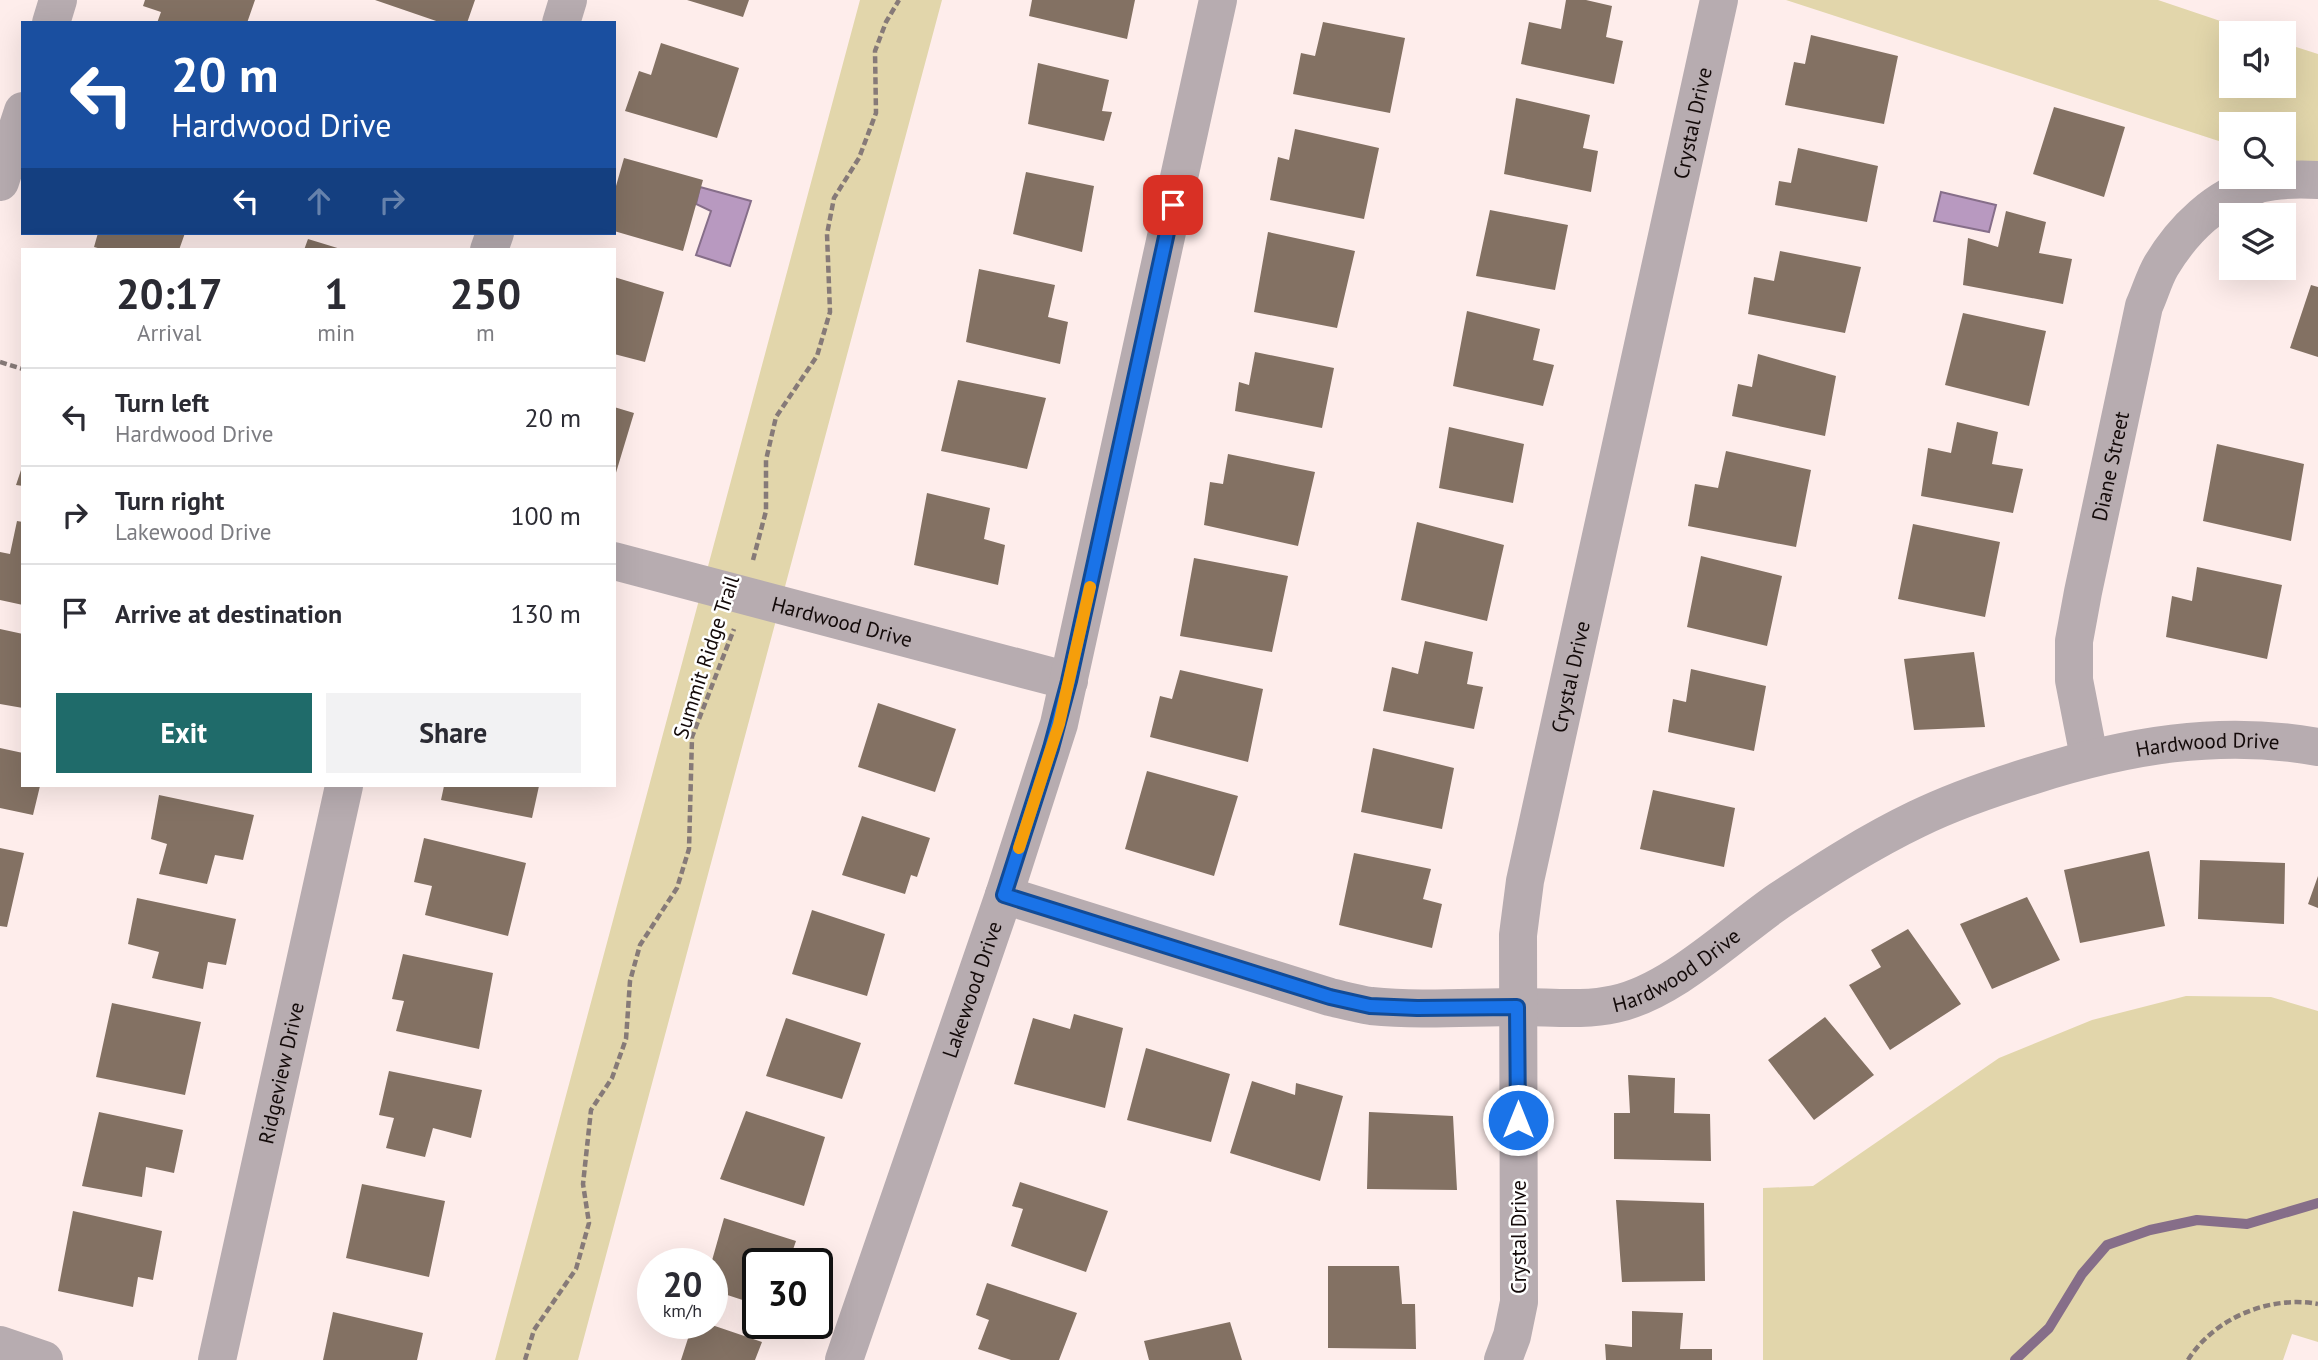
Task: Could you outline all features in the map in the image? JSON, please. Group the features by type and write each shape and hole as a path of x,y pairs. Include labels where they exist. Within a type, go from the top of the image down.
{"street":[{"path":"52,21 58,0"},
{"path":"562,21 568,0"},
{"name":"Lakewood Drive","path":"844,1360 1004,895 1051,748 1069,681 1218,0"},
{"name":"Crystal Drive","path":"1503,1360 1512,1336 1519,1302 1518,935 1525,881 1718,0"},
{"path":"0,182 21,117"},
{"name":"Diane Street","path":"2090,757 2074,680 2074,641 2082,592 2144,306 2160,268 2180,238 2197,219 2222,201 2258,184 2289,179 2318,180"},
{"name":"Hardwood Drive","path":"616,562 1069,681"},
{"name":"Hardwood Drive","path":"1004,895 1330,997 1370,1006 1577,1008 1616,1004 1650,991 1687,968 1836,864 1917,819 1982,791 2090,757 2162,744 2259,739 2318,747"},
{"name":"Ridgeview Drive","path":"218,1360 344,787"},
{"path":"0,1345 44,1360"}],"path":[{"name":"Summit Ridge Trail","path":"525,1360 534,1330 576,1269 589,1223 583,1184 591,1110 612,1078 626,1039 630,981 640,946 677,888 689,849 692,737 730,644 766,511 766,460 776,418 817,356 830,312 827,234 834,198 859,158 876,113 875,51 886,22 899,0"},
{"path":"0,362 21,368"},
{"path":"2188,1360 2215,1332 2239,1314 2265,1306 2299,1301 2318,1304"}],"shaded area":[{"path":"860,0 942,0 578,1360 495,1360"},
{"path":"1786,0 2158,0 2220,21 2219,98 2296,98 2296,47 2318,54 2318,173 2296,166 2296,112 2219,112 2219,141"},
{"path":"700,187 751,201 730,266 696,255 711,211 696,204"},
{"path":"1941,192 1996,205 1989,232 1934,221"},
{"path":"2186,996 2271,997 2318,1011 2318,1342 2292,1334 2283,1360 1763,1360 1763,1188 1813,1186 1999,1058 2092,1020"}],"building":[{"path":"145,0 255,0 248,21 158,21 161,12 143,6"},
{"path":"375,0 475,0 468,21 436,21"},
{"path":"687,0 749,0 743,17"},
{"path":"1032,0 1135,0 1127,39 1029,16"},
{"path":"1566,0 1586,0 1612,6 1606,37 1623,41 1614,84 1521,64 1529,22 1561,29"},
{"path":"1323,22 1405,38 1390,113 1293,94 1301,53 1315,56"},
{"path":"1811,35 1898,56 1884,124 1785,105 1794,62 1805,64"},
{"path":"661,43 739,68 717,138 625,111 639,71 651,75"},
{"path":"1038,63 1109,80 1102,111 1112,112 1104,141 1028,124"},
{"path":"1516,98 1590,115 1583,148 1598,151 1591,192 1504,174"},
{"path":"2054,107 2125,127 2104,197 2033,174"},
{"path":"1295,129 1379,148 1364,219 1270,200 1278,157 1289,160"},
{"path":"1798,148 1878,166 1867,222 1775,205 1779,181 1791,183"},
{"path":"624,158 703,180 683,251 616,232 616,186"},
{"path":"1026,172 1094,186 1082,252 1013,234"},
{"path":"1490,210 1568,225 1555,290 1476,276"},
{"path":"2006,211 2046,222 2039,253 2072,259 2063,304 1963,285 1968,238 1998,247"},
{"path":"1268,232 1355,251 1337,328 1254,312"},
{"path":"97,235 184,235 180,248 94,247"},
{"path":"308,239 337,248 305,248"},
{"path":"1780,251 1861,267 1845,333 1748,314 1754,277 1774,281"},
{"path":"979,269 1055,285 1048,317 1068,322 1060,364 966,342"},
{"path":"616,278 664,292 645,362 616,355"},
{"path":"2311,285 2318,287 2318,357 2290,348"},
{"path":"1467,311 1540,329 1533,360 1554,365 1543,406 1453,386"},
{"path":"1963,313 2046,331 2029,406 1945,385"},
{"path":"1255,352 1334,368 1322,428 1235,411 1239,382 1249,385"},
{"path":"1758,354 1836,376 1825,436 1732,416 1738,384 1752,387"},
{"path":"958,380 1046,398 1027,469 941,451"},
{"path":"616,408 634,413 616,473"},
{"path":"1957,422 1998,432 1992,464 2023,469 2013,513 1921,496 1928,448 1951,453"},
{"path":"1449,427 1524,444 1513,503 1439,488"},
{"path":"2217,444 2304,464 2291,541 2203,521"},
{"path":"1726,451 1811,470 1796,547 1688,526 1695,484 1718,488"},
{"path":"1228,454 1315,472 1298,546 1204,525 1210,482 1223,484"},
{"path":"21,470 21,486 16,485"},
{"path":"927,493 990,508 984,539 1005,545 998,585 914,565"},
{"path":"17,521 21,522 21,605 0,600 0,552 10,554"},
{"path":"1417,522 1504,545 1487,621 1401,600"},
{"path":"1913,524 2000,542 1985,617 1898,599"},
{"path":"1701,556 1782,576 1767,646 1687,627"},
{"path":"1194,558 1288,576 1272,652 1180,636"},
{"path":"2197,567 2282,585 2267,659 2166,637 2172,596 2192,601"},
{"path":"0,629 21,634 21,708 0,704"},
{"path":"1425,641 1473,652 1467,684 1483,687 1474,729 1383,711 1392,667 1418,674"},
{"path":"1974,652 1985,727 1914,730 1904,659"},
{"path":"1691,669 1766,686 1754,751 1668,732 1673,699 1686,702"},
{"path":"1180,670 1263,689 1248,762 1150,737 1160,696 1172,699"},
{"path":"878,703 956,729 935,792 858,767"},
{"path":"0,748 21,753 21,787 40,787 33,815 0,808"},
{"path":"1373,748 1454,768 1442,829 1361,812"},
{"path":"1147,771 1238,796 1214,876 1125,849"},
{"path":"444,787 539,787 532,818 441,800"},
{"path":"1653,790 1735,808 1724,867 1640,849"},
{"path":"159,795 254,815 243,860 215,855 207,884 159,874 167,844 151,839"},
{"path":"862,816 930,838 917,877 911,875 905,894 842,875"},
{"path":"424,838 526,863 508,936 425,915 432,886 414,882"},
{"path":"0,848 24,853 7,927 0,926"},
{"path":"2149,851 2165,926 2080,943 2064,870"},
{"path":"1354,853 1431,869 1423,899 1442,904 1432,948 1339,925"},
{"path":"2200,860 2285,863 2284,924 2198,919"},
{"path":"2318,876 2318,908 2308,904"},
{"path":"2027,897 2060,960 1992,989 1960,924"},
{"path":"137,898 236,919 226,965 208,962 203,989 152,978 159,952 128,944"},
{"path":"812,910 885,934 867,996 792,974"},
{"path":"1908,929 1961,1004 1890,1050 1849,985 1881,967 1871,950"},
{"path":"403,954 493,973 479,1049 396,1031 404,1001 392,999"},
{"path":"112,1003 201,1022 185,1095 96,1077"},
{"path":"1074,1014 1123,1028 1105,1108 1014,1084 1033,1018 1070,1029"},
{"path":"1825,1017 1874,1075 1814,1120 1768,1060"},
{"path":"786,1018 861,1043 842,1099 766,1076"},
{"path":"1146,1048 1230,1074 1211,1142 1127,1120"},
{"path":"389,1071 482,1090 471,1138 433,1128 425,1157 386,1148 394,1118 379,1115"},
{"path":"1628,1075 1675,1078 1674,1113 1710,1114 1711,1161 1614,1159 1614,1113 1630,1113"},
{"path":"1252,1081 1295,1095 1296,1083 1343,1096 1320,1181 1230,1153"},
{"path":"746,1111 825,1137 804,1206 720,1179"},
{"path":"99,1112 183,1130 174,1173 146,1167 142,1197 82,1186"},
{"path":"1369,1112 1453,1116 1457,1190 1367,1189"},
{"path":"1020,1182 1108,1211 1086,1272 1011,1246 1023,1209 1012,1206"},
{"path":"362,1184 445,1201 429,1277 346,1258"},
{"path":"1616,1200 1704,1203 1705,1281 1622,1282"},
{"path":"73,1211 162,1231 153,1280 138,1277 133,1307 58,1291"},
{"path":"724,1218 796,1241 794,1248 742,1248 742,1300 728,1295 728,1248 716,1248"},
{"path":"1328,1266 1399,1266 1402,1304 1415,1304 1416,1349 1328,1348"},
{"path":"987,1283 1077,1313 1059,1360 1011,1360 978,1349 989,1320 976,1315"},
{"path":"1632,1311 1683,1313 1680,1349 1712,1349 1712,1360 1606,1360 1605,1344 1632,1347"},
{"path":"333,1312 423,1333 417,1360 323,1360"},
{"path":"1230,1322 1242,1360 1149,1360 1144,1341"},
{"path":"728,1330 742,1335 742,1339 762,1342 755,1360 681,1360 688,1339 728,1339"}],"waterway":[{"path":"2015,1360 2049,1328 2082,1274 2107,1245 2150,1230 2197,1220 2247,1224 2318,1203"}],"slow traffic":[{"path":"1019,848 1059,724 1090,587"}],"route":[{"path":"1173,205 1059,724 1004,895 1330,997 1370,1006 1517,1007 1518,1120"}]}
